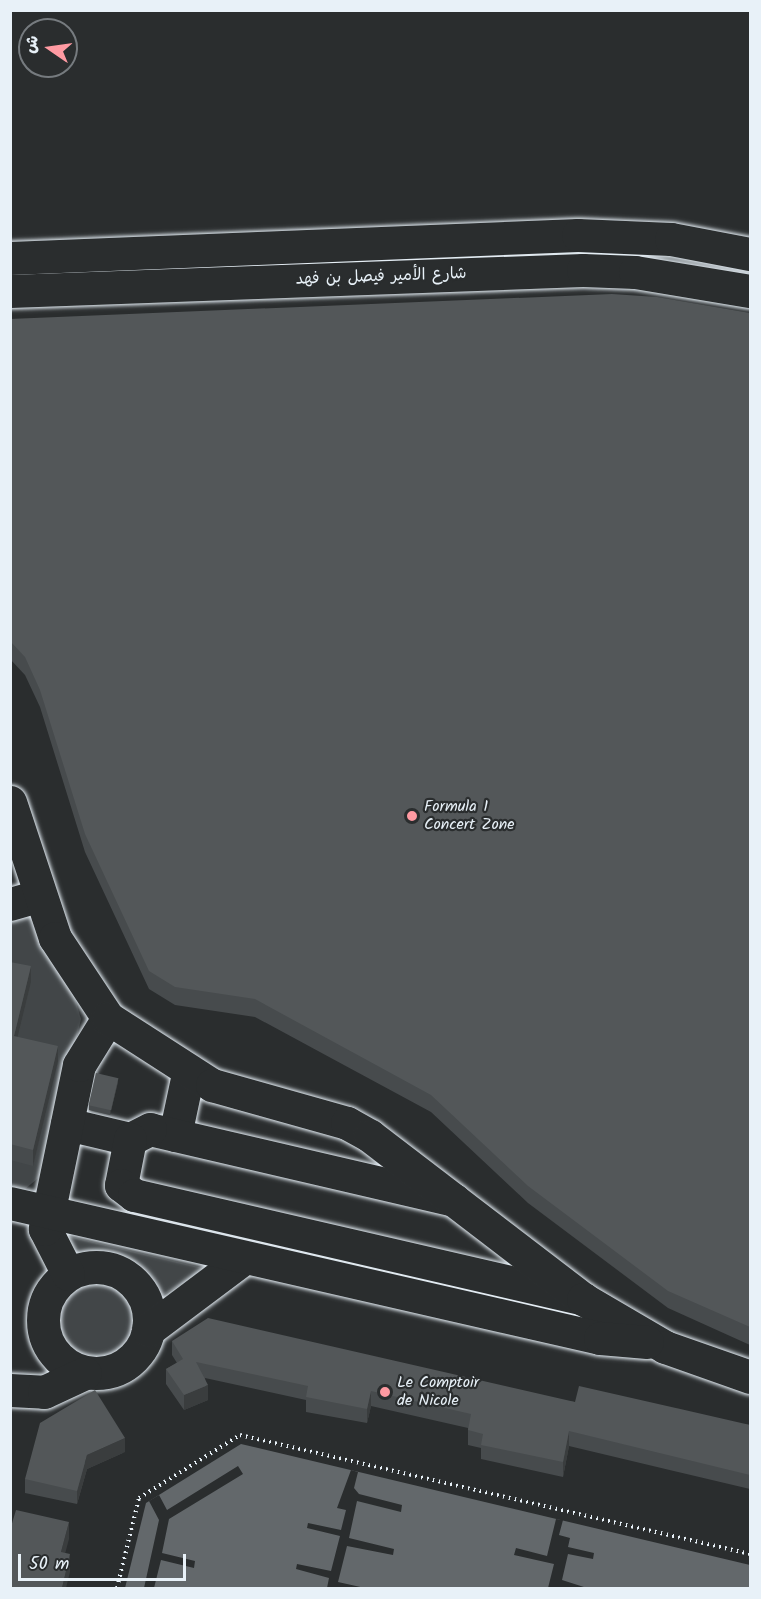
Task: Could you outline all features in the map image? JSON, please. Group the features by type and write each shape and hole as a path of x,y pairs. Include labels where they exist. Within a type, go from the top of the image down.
{"main road":[{"name":"شارع الأمير فيصل بن فهد","path":"10,258 578,235 671,239 750,254"},
{"name":"شارع الأمير فيصل بن فهد","path":"10,291 583,270 635,272 750,291"},
{"path":"10,802 24,900 55,938 108,1018 188,1074 249,1097 347,1124 454,1200 583,1299 658,1343 750,1377"},
{"path":"68,1274 45,1229 79,1065 108,1018"},
{"path":"175,1135 188,1074"},
{"path":"67,1124 130,1139 150,1129 454,1200"},
{"path":"130,1139 121,1185 125,1192 583,1299"},
{"path":"10,1203 600,1338 658,1343"},
{"path":"175,1242 183,1206"},
{"path":"10,1390 44,1392 85,1373 118,1369 132,1359 148,1330 244,1258"},
{"path":"85,1373 61,1360 45,1338 45,1302 68,1274 85,1268 121,1273 144,1297 148,1330"}],"path":[{"path":"117,1588 139,1498 240,1435 750,1554"}],"shaded area":[{"path":"28,913 73,993 81,1019 44,1173 24,1190 10,1193 10,914"},
{"path":"59,1234 207,1269 156,1299 142,1277 122,1262 97,1255 73,1260"},
{"path":"95,1276 111,1279 124,1288 133,1301 136,1317 133,1333 124,1346 111,1355 95,1358 79,1355 66,1346 57,1333 54,1317 57,1301 66,1288 79,1279"},
{"path":"241,1444 750,1565 750,1588 125,1588 146,1503"}],"pier":[{"path":"238,1466 243,1474 169,1519 162,1553 195,1561 194,1568 161,1560 154,1588 144,1588 159,1520 149,1501 159,1495 167,1510"},
{"path":"351,1470 358,1472 354,1488 359,1494 402,1505 401,1512 357,1501 349,1538 394,1549 393,1555 347,1546 338,1582 365,1588 327,1588 329,1578 296,1569 297,1564 331,1571 340,1536 307,1528 308,1523 341,1530 346,1510 337,1508"},
{"path":"556,1519 563,1520 559,1535 570,1538 568,1547 594,1553 593,1559 568,1554 562,1580 587,1588 548,1588 554,1564 514,1555 516,1548 547,1556"}],"building":[{"name":"Formula 1 Concert Zone","path":"612,294 657,297 750,313 750,1327 668,1291 528,1186 431,1095 255,999 175,987 149,971 85,834 40,690 25,657 10,641 10,319"},
{"path":"10,962 31,966 14,1036 58,1046 33,1150 10,1144"},
{"path":"96,1073 118,1078 111,1110 89,1105"},
{"path":"208,1318 575,1402 579,1386 750,1425 750,1475 569,1431 563,1462 481,1445 483,1434 468,1430 471,1414 371,1391 367,1409 306,1397 308,1386 196,1362 208,1385 184,1395 166,1369 183,1359 172,1341"},
{"path":"95,1390 125,1438 87,1455 77,1491 25,1479 40,1423"},
{"path":"16,1510 69,1522 61,1552 70,1554 62,1588 10,1588 10,1530"}],"place":[{"name":"Formula 1 Concert Zone","path":"412,816"},
{"name":"Le Comptoir de Nicole","path":"385,1392"}]}
